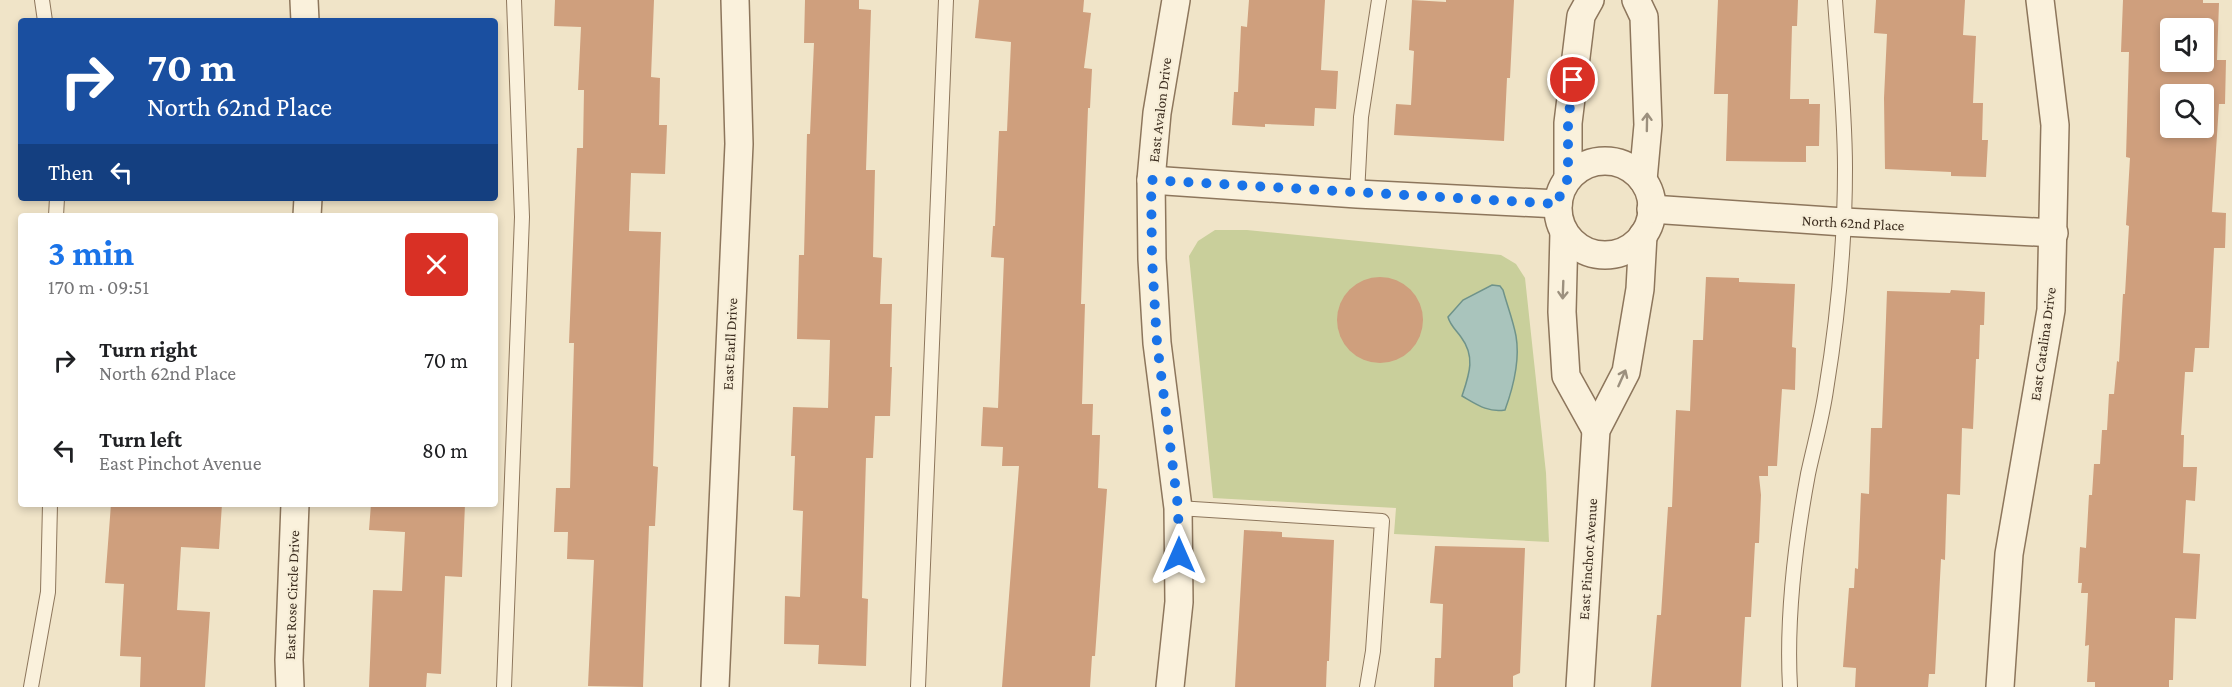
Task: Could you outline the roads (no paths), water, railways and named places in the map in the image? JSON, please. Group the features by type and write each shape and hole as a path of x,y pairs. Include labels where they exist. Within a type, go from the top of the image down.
{"street":[{"path":"304,0 305,18"},
{"name":"East Earll Drive","path":"715,687 739,144 735,0"},
{"name":"East Avalon Drive","path":"1170,687 1179,602 1178,507 1157,343 1152,259 1151,180 1157,113 1176,0"},
{"path":"1568,178 1579,169 1592,163 1606,161 1620,163 1632,170 1643,180 1648,189 1650,219 1643,236 1632,246 1618,253 1603,255 1588,252 1575,244 1564,232 1560,223 1558,204 1568,178 1568,123 1581,16 1590,0"},
{"path":"1636,0 1644,17 1645,38 1648,125 1643,180"},
{"name":"East Catalina Drive","path":"2000,687 2009,554 2051,310 2055,125 2040,0"},
{"path":"1151,180 1357,194 1558,204"},
{"name":"North 62nd Place","path":"1651,209 2054,233"},
{"path":"1564,232 1562,312 1566,376 1596,430"},
{"name":"East Pinchot Avenue","path":"1580,687 1596,430 1626,372 1640,289 1643,236"},
{"name":"East Rose Circle Drive","path":"290,687 295,507"}],"lane":[{"path":"42,0 45,18"},
{"path":"504,687 522,217 514,0"},
{"path":"918,687 946,0"},
{"path":"1357,194 1361,117 1379,0"},
{"path":"1790,687 1790,622 1797,542 1808,475 1826,392 1836,315 1844,222 1845,166 1835,0"},
{"path":"31,687 48,592 50,507"},
{"path":"1178,507 1382,520 1373,651 1367,687"}],"water":[{"path":"1492,285 1500,286 1503,290 1517,345 1511,392 1505,410 1499,411 1482,407 1462,396 1469,373 1470,359 1466,344 1448,317 1463,300"}]}
